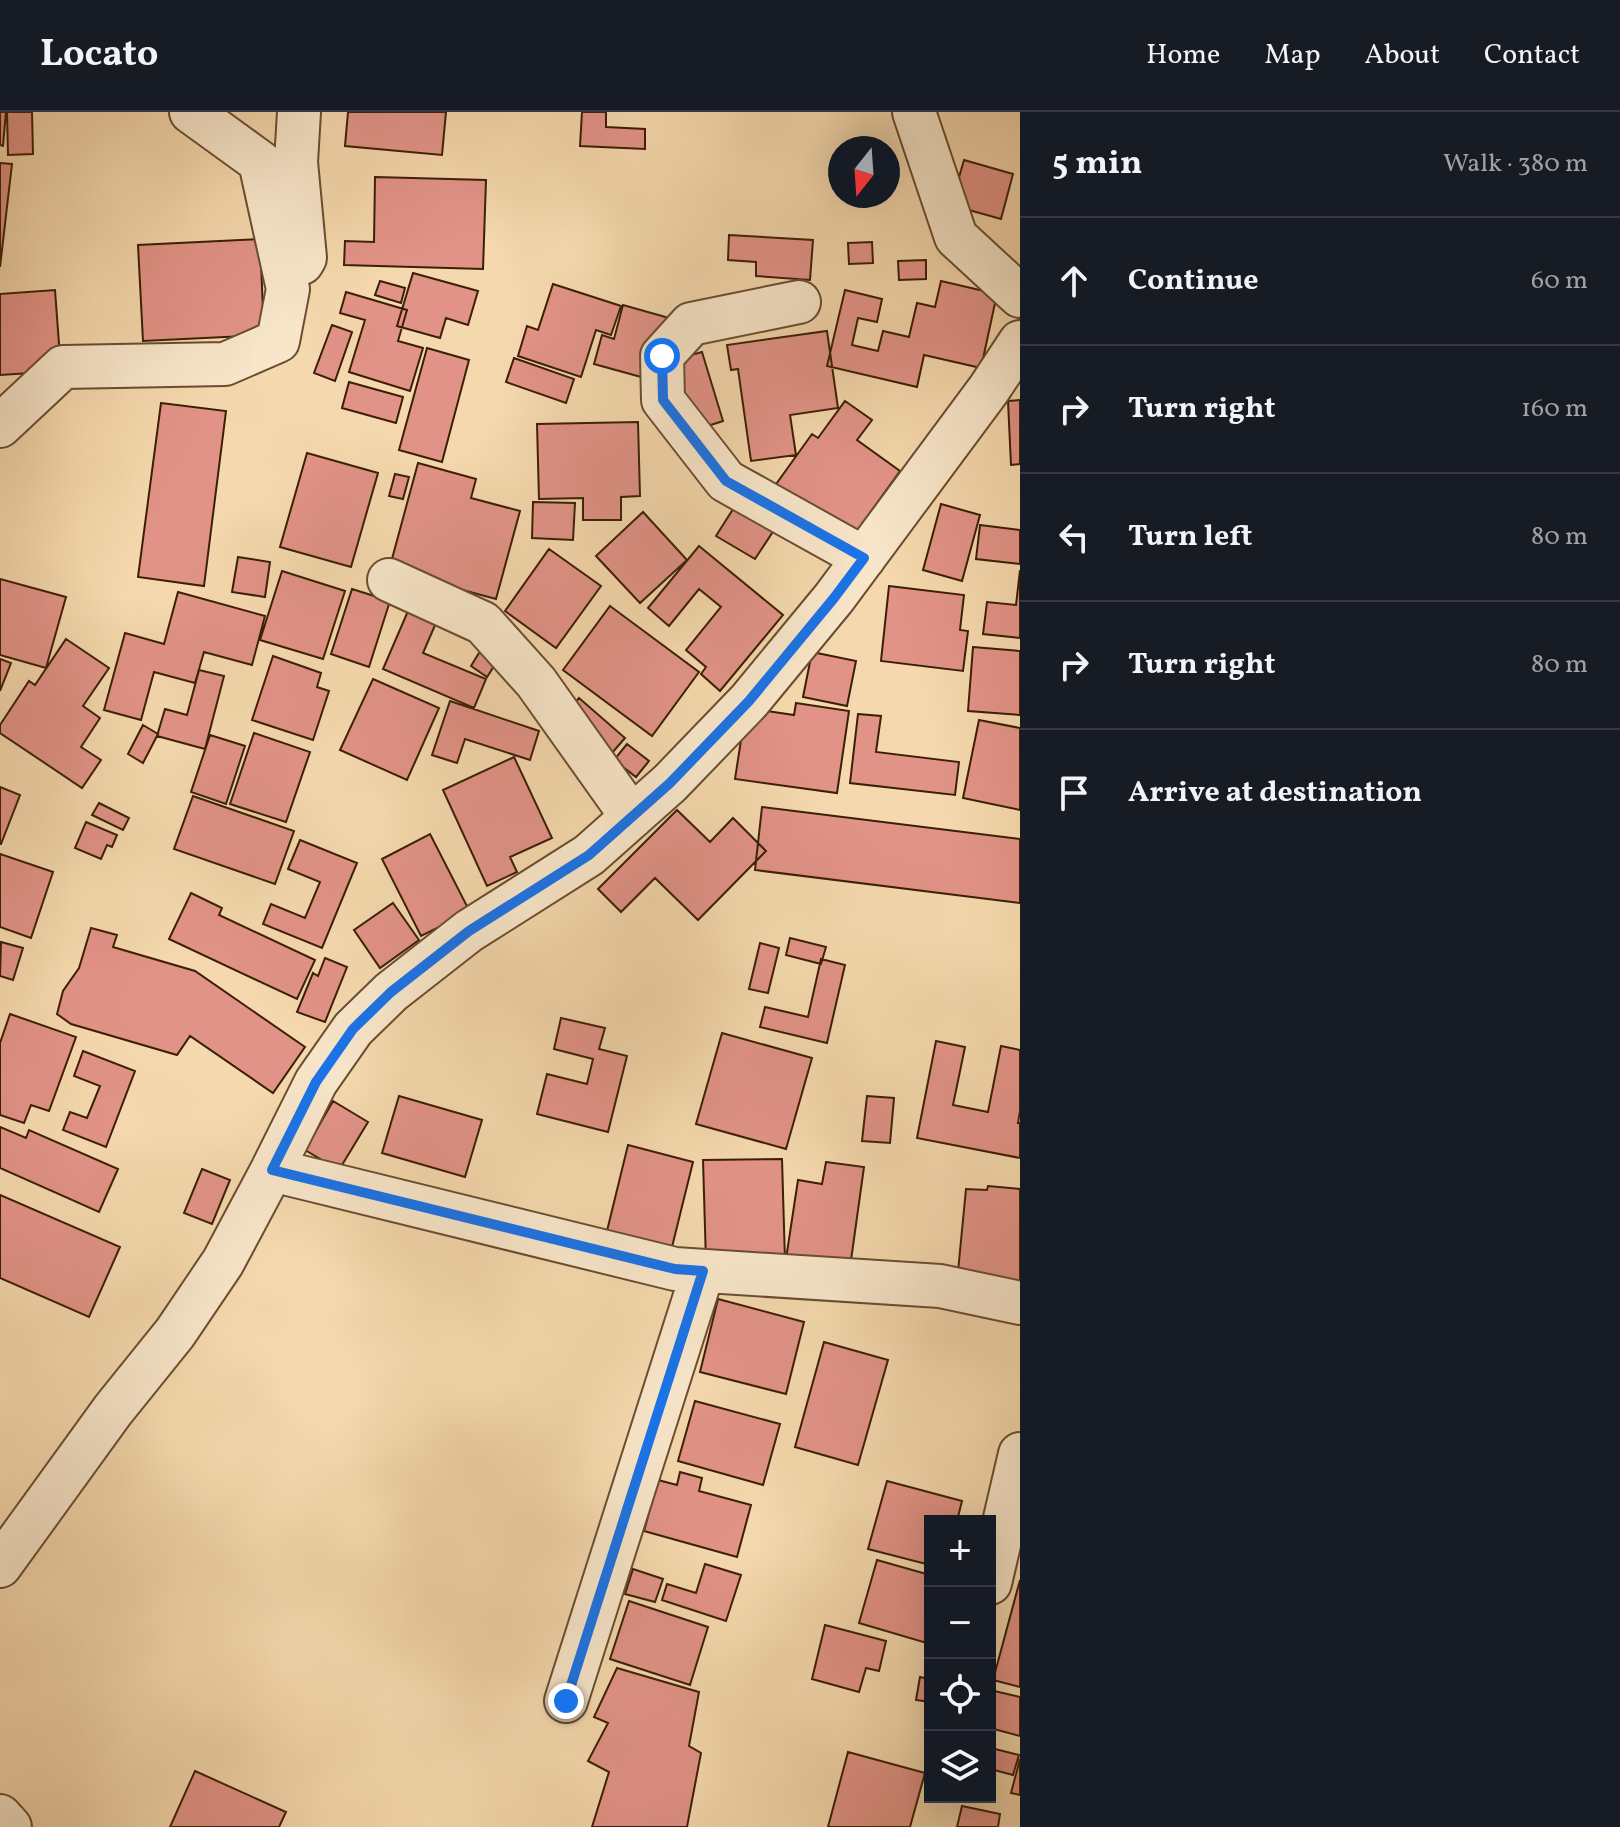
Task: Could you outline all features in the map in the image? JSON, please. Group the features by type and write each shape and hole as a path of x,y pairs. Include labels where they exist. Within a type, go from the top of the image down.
{"street":[{"path":"191,112 260,162 288,289"},
{"path":"0,426 63,367 225,364 278,341 288,289 305,258 296,162 299,112"},
{"path":"914,112 956,237 1020,296"},
{"path":"799,302 691,324 662,356 663,400 726,481 864,558"},
{"path":"0,1566 113,1410 175,1333 223,1262 316,1082 353,1029 391,992 469,931 589,855 670,783 749,701 834,598 989,389 1020,342"},
{"path":"389,580 483,623 536,682 632,817"},
{"path":"272,1170 675,1269 940,1286 1020,1303"},
{"path":"566,1701 703,1271"},
{"path":"996,1557 1020,1454"},
{"path":"0,1816 10,1827"}],"building":[{"path":"0,112 6,112 3,146 0,145"},
{"path":"7,112 32,112 33,154 8,155"},
{"path":"348,112 446,112 442,155 345,146"},
{"path":"582,112 606,112 606,127 645,129 645,149 580,146"},
{"path":"964,160 1013,174 1001,219 951,205"},
{"path":"0,163 12,164 0,267"},
{"path":"375,177 486,180 483,269 344,265 345,241 374,242"},
{"path":"729,235 813,240 810,280 756,276 756,262 728,260"},
{"path":"260,239 264,335 143,341 138,245"},
{"path":"872,242 873,263 849,264 848,243"},
{"path":"926,260 926,279 899,280 898,261"},
{"path":"413,273 478,291 468,325 446,318 440,338 397,326"},
{"path":"380,281 405,288 401,303 375,295"},
{"path":"941,281 997,294 981,368 924,355 917,387 827,366 845,290 882,299 877,322 858,318 852,345 878,351 883,331 909,337 917,303 935,307"},
{"path":"553,284 621,306 611,335 596,330 581,377 518,356 527,326 538,330"},
{"path":"55,290 61,371 0,375 0,294"},
{"path":"346,292 407,310 398,341 423,348 410,391 349,372 365,320 340,313"},
{"path":"623,305 669,318 652,380 594,364 602,335 614,339"},
{"path":"332,325 352,332 335,381 314,373"},
{"path":"827,331 838,408 790,415 796,455 751,461 738,369 731,370 727,345"},
{"path":"427,348 469,360 442,462 399,450"},
{"path":"702,352 723,421 695,430 673,360"},
{"path":"514,358 574,379 566,403 506,382"},
{"path":"349,382 403,397 396,423 342,408"},
{"path":"1020,400 1020,464 1011,465 1008,401"},
{"path":"845,401 872,420 857,440 900,471 845,548 769,494 812,434 818,438"},
{"path":"161,403 226,411 204,586 138,577"},
{"path":"638,422 640,496 621,497 621,520 583,520 583,498 539,499 537,424"},
{"path":"307,453 378,473 351,567 280,547"},
{"path":"418,463 476,479 471,498 520,511 496,599 422,579 386,581"},
{"path":"395,474 409,477 403,499 389,496"},
{"path":"533,502 575,503 573,540 532,538"},
{"path":"941,504 980,515 962,581 923,570"},
{"path":"735,506 774,530 755,559 716,536"},
{"path":"643,512 687,560 640,603 596,556"},
{"path":"980,525 1020,530 1020,564 976,559"},
{"path":"699,546 783,615 720,691 701,674 706,667 686,650 721,607 699,589 669,626 648,608"},
{"path":"549,549 601,586 556,648 505,611"},
{"path":"238,557 270,562 265,597 232,592"},
{"path":"1020,570 1020,638 983,634 987,602 1016,605"},
{"path":"282,571 345,591 323,659 260,640"},
{"path":"0,579 66,597 46,668 0,655"},
{"path":"889,586 964,595 960,630 968,631 963,671 881,661"},
{"path":"352,589 390,601 369,667 331,654"},
{"path":"178,592 265,616 252,665 204,652 195,683 154,672 141,720 104,710 125,633 164,644"},
{"path":"411,604 439,616 423,653 486,679 474,708 383,669"},
{"path":"610,606 699,672 652,736 563,670"},
{"path":"490,635 507,646 487,677 471,666"},
{"path":"66,639 109,668 83,706 100,718 81,747 101,760 82,788 0,733 0,725 29,681 35,685"},
{"path":"973,647 1020,651 1020,715 968,711"},
{"path":"812,652 856,661 847,706 803,697"},
{"path":"273,656 321,673 317,687 329,691 313,740 252,720"},
{"path":"0,659 11,663 0,691"},
{"path":"199,670 224,676 205,749 157,736 165,709 187,715"},
{"path":"373,679 439,708 407,780 340,750"},
{"path":"579,698 625,738 612,753 566,713"},
{"path":"450,701 539,731 530,760 465,739 457,763 432,755"},
{"path":"796,703 849,711 837,793 735,779 746,708 794,715"},
{"path":"858,714 881,716 876,752 959,762 955,795 850,783"},
{"path":"979,720 1020,728 1020,810 963,798"},
{"path":"143,725 158,734 143,763 128,754"},
{"path":"254,733 310,752 286,822 230,804"},
{"path":"210,735 245,746 226,804 191,792"},
{"path":"627,744 649,761 636,777 614,760"},
{"path":"514,757 552,838 510,857 517,872 487,886 443,790"},
{"path":"0,787 20,795 1,844 0,844"},
{"path":"193,796 294,831 275,884 174,849"},
{"path":"99,803 129,818 123,830 92,815"},
{"path":"762,807 1020,839 1020,903 755,870"},
{"path":"677,810 710,842 733,818 766,851 698,920 655,878 621,912 598,889"},
{"path":"86,822 117,835 112,847 107,845 101,859 75,848"},
{"path":"430,834 470,912 421,936 382,859"},
{"path":"300,840 357,863 322,948 263,924 271,904 305,918 320,882 288,869"},
{"path":"0,854 53,872 31,938 0,927"},
{"path":"191,893 222,908 219,915 315,960 297,999 169,939"},
{"path":"393,903 419,940 380,968 354,930"},
{"path":"91,928 117,935 113,947 195,971 305,1047 273,1093 190,1036 177,1055 71,1024 57,1014 63,991 79,968"},
{"path":"790,938 826,947 821,964 786,955"},
{"path":"1,942 23,948 13,980 0,976"},
{"path":"760,943 779,948 768,993 749,989"},
{"path":"325,958 347,967 325,1022 297,1012 313,973 318,976"},
{"path":"821,959 845,965 827,1043 760,1027 765,1007 808,1017"},
{"path":"10,1014 76,1037 49,1111 31,1105 24,1123 0,1115 0,1043"},
{"path":"561,1018 605,1028 599,1049 627,1056 608,1132 537,1114 547,1074 587,1084 593,1059 554,1049"},
{"path":"722,1033 812,1058 786,1149 696,1124"},
{"path":"936,1041 965,1047 953,1105 988,1112 1001,1046 1020,1050 1020,1158 917,1138"},
{"path":"83,1051 135,1071 106,1147 63,1130 70,1112 87,1118 100,1086 74,1076"},
{"path":"399,1096 482,1120 465,1177 382,1153"},
{"path":"867,1096 894,1098 890,1143 862,1141"},
{"path":"333,1101 368,1122 339,1170 305,1150"},
{"path":"0,1127 26,1138 29,1130 118,1169 99,1212 0,1168"},
{"path":"628,1145 693,1162 671,1251 606,1235"},
{"path":"782,1159 785,1261 706,1262 703,1160"},
{"path":"826,1162 864,1167 848,1282 784,1272 798,1180 822,1184"},
{"path":"202,1169 230,1180 212,1224 184,1213"},
{"path":"988,1186 1020,1189 1020,1288 957,1282 966,1189 987,1190"},
{"path":"0,1195 120,1247 89,1317 0,1278"},
{"path":"718,1299 804,1322 786,1394 700,1372"},
{"path":"824,1342 888,1360 858,1465 795,1447"},
{"path":"695,1401 780,1424 763,1485 678,1461"},
{"path":"680,1472 702,1478 699,1491 751,1505 737,1557 644,1531 658,1480 677,1485"},
{"path":"887,1481 962,1501 958,1515 924,1515 924,1563 868,1549"},
{"path":"877,1560 924,1573 924,1642 859,1623"},
{"path":"705,1564 741,1575 726,1621 662,1600 667,1584 696,1593"},
{"path":"633,1569 663,1579 655,1602 625,1594"},
{"path":"1020,1580 1020,1687 996,1681 996,1669"},
{"path":"629,1601 708,1627 690,1685 610,1659"},
{"path":"825,1625 886,1641 879,1671 866,1668 859,1692 812,1679"},
{"path":"617,1668 699,1692 689,1746 701,1753 687,1827 592,1827 609,1772 588,1761 608,1723 594,1717"},
{"path":"920,1677 924,1678 924,1701 916,1700"},
{"path":"996,1691 1020,1697 1020,1736 996,1730"},
{"path":"996,1749 1019,1755 1013,1775 996,1771"},
{"path":"848,1752 924,1773 910,1827 828,1827"},
{"path":"1020,1759 1020,1795 1011,1793"},
{"path":"195,1771 286,1812 279,1827 170,1827"},
{"path":"962,1806 1000,1814 998,1827 957,1827"}],"route":[{"path":"566,1701 703,1271 675,1269 272,1170 316,1082 353,1029 391,992 469,931 589,855 670,783 749,701 864,558 726,481 663,400 662,356"}]}
